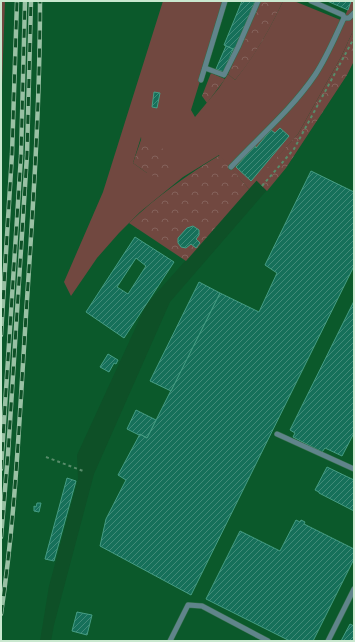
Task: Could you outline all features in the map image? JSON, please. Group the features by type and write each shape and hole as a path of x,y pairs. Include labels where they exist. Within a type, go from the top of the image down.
{"lane":[{"path":"201,80 225,1"},
{"path":"205,68 224,75 258,1"},
{"path":"311,1 343,15 344,18"},
{"path":"344,18 349,18 354,13"},
{"path":"231,167 304,90 325,57 344,18"},
{"path":"277,434 354,469"},
{"path":"328,641 354,589"},
{"path":"170,641 188,606 202,606 268,641"}],"path":[{"path":"262,186 294,149 354,38"},
{"path":"46,457 83,471"}],"shaded area":[{"path":"1,1 354,1 354,29 257,180 146,305 77,455 78,479 49,586 40,641 1,641"},
{"path":"354,61 354,641 51,641 94,474 170,302 286,168 347,75"}],"green space":[{"path":"1,1 5,1 1,112"},
{"path":"163,1 225,1 191,110 195,117 219,88 228,74 235,80 242,71 262,42 283,1 294,1 343,21 351,1 354,1 354,29 341,57 298,134 249,189 219,155 183,177 140,212 97,258 71,296 64,282 103,192","holes":["141,137 147,173 133,163"]},
{"path":"260,1 283,1 262,42 235,80 228,74"},
{"path":"354,29 354,61 347,75 286,168 267,191 256,180 298,134 341,57"},
{"path":"211,73 225,79 207,103 202,96"},
{"path":"142,137 165,150 175,168 164,181 147,173 133,163"},
{"path":"220,155 249,189 186,261 129,223 173,186"}],"building":[{"path":"242,1 255,1 235,50 224,45"},
{"path":"327,1 351,1 348,10"},
{"path":"226,46 233,49 224,72 216,69"},
{"path":"154,92 160,93 157,108 152,107"},
{"path":"280,128 289,136 251,181 236,167 255,146 256,148 271,130 275,133"},
{"path":"311,171 354,192 354,266 191,595 100,546 106,519 126,480 118,475 140,434 147,438 220,293 259,312 277,273 265,265"},
{"path":"193,226 199,230 199,235 196,239 200,243 196,248 191,244 186,248 181,247 178,243 178,238 187,228"},
{"path":"135,237 174,262 124,338 86,312","holes":["136,258 146,266 128,294 117,287"]},
{"path":"199,282 220,293 171,391 150,381"},
{"path":"354,301 354,433 342,456 325,448 322,452 293,437 295,433 290,430"},
{"path":"108,354 118,360 116,364 114,363 109,372 100,367"},
{"path":"136,410 156,420 147,438 127,429"},
{"path":"327,467 354,480 354,511 315,490"},
{"path":"67,478 76,481 54,561 45,559"},
{"path":"37,503 41,503 39,512 34,511 34,506 36,507"},
{"path":"296,520 305,522 304,524 354,549 354,559 313,641 290,641 206,599 240,531 280,551"},
{"path":"77,612 92,615 87,635 72,631"},
{"path":"350,624 354,626 354,641 341,641"}],"railway":[{"path":"1,335 12,154 17,1"},
{"path":"1,469 21,156 25,1"},
{"path":"1,537 8,454 27,155 31,1"},
{"path":"1,614 10,543 18,438 35,166 39,84 40,1"}]}
